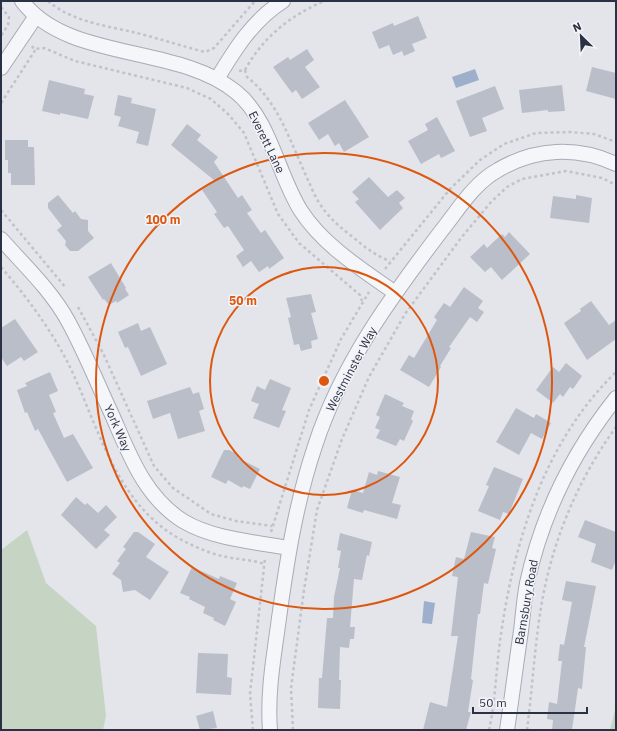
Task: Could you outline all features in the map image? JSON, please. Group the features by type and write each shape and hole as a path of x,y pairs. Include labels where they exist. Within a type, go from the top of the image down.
{"street":[{"name":"Everett Lane","path":"22,1 36,16 52,27 75,38 185,67 216,79 237,92 254,112 301,211 316,230 335,248 394,292"},
{"path":"216,79 246,33 274,6 283,1"},
{"path":"1,68 36,16"},
{"name":"Westminster Way","path":"270,730 269,688 289,548 315,446 332,400 355,356 394,292 470,194 496,170 528,155 566,151 601,157 616,164"},
{"name":"York Way","path":"1,239 52,296 67,319 129,454 141,478 157,499 184,521 223,537 289,548"},
{"name":"Barnsbury Road","path":"507,730 527,584 538,542 553,500 574,459 598,421 616,398"}],"path":[{"path":"48,1 71,14 100,26 135,33 205,52 214,48 255,1"},
{"path":"324,1 286,21 266,39 246,70 247,77 257,85 270,101 287,130 297,156 319,203 341,228 375,255 390,261"},
{"path":"1,7 9,17 8,25 1,36"},
{"path":"8,25 23,36 34,49 44,48 75,61 187,88 211,99 229,114 244,133 278,214 298,243 360,295 362,302"},
{"path":"1,103 36,49"},
{"path":"210,49 225,64 237,72 246,70"},
{"path":"253,730 250,694 258,608 272,526 309,410 341,338 362,302 390,261 450,189 480,160 504,144 536,133 570,132 594,134 616,142"},
{"path":"293,730 291,688 304,590 317,510 342,439 368,377 405,314 461,238 491,202 507,188 522,179 566,171 602,178 616,186"},
{"path":"1,210 47,264 70,294"},
{"path":"78,306 103,353 154,466 173,488 211,514 236,521 272,526"},
{"path":"526,730 539,623 548,572 562,526 587,472 616,427"}],"green space":[{"path":"27,530 46,583 96,626 106,716 103,730 1,730 1,550"},
{"path":"616,706 616,730 610,730"}],"water":[{"path":"475,69 479,80 456,88 452,77"},
{"path":"424,601 435,603 432,624 422,623"}],"building":[{"path":"418,16 427,38 412,44 415,51 404,56 402,51 393,55 389,45 379,49 372,32 393,23 394,26"},
{"path":"307,49 314,60 305,67 320,87 302,99 296,90 292,93 273,67 288,57 290,60"},
{"path":"592,67 616,73 616,99 586,91"},
{"path":"49,80 85,89 84,94 94,96 88,119 42,111"},
{"path":"562,85 565,111 548,112 548,110 522,113 519,90"},
{"path":"495,86 504,109 482,118 487,131 470,137 456,101"},
{"path":"118,95 132,98 131,103 156,109 148,146 136,143 139,132 118,126 121,117 114,115"},
{"path":"345,100 369,137 344,152 339,143 335,146 328,134 319,140 308,123"},
{"path":"437,117 455,151 441,158 439,154 421,164 408,141 428,130 425,124"},
{"path":"187,124 201,135 197,140 218,157 214,162 238,198 242,195 252,210 247,213 261,233 265,230 284,258 269,269 268,266 259,272 251,261 243,267 236,256 244,250 228,226 224,228 214,214 217,212 202,190 215,181 171,145"},
{"path":"5,140 28,140 28,147 34,147 35,185 11,185 11,173 8,173 8,160 5,160"},
{"path":"369,177 388,197 397,190 405,198 399,203 403,208 380,230 355,202 359,199 352,192"},
{"path":"58,195 73,213 75,211 81,219 88,220 88,231 94,238 78,251 70,251 65,245 66,241 57,230 62,226 48,208 48,203"},
{"path":"576,195 592,198 589,223 550,218 553,196 576,199"},
{"path":"509,232 530,254 502,280 491,267 485,272 470,257 484,244 487,248 502,234 505,237"},
{"path":"111,263 129,295 117,303 116,301 109,305 104,299 103,300 88,277"},
{"path":"464,287 483,301 478,308 484,312 477,322 470,317 449,347 451,348 429,387 400,370 409,355 414,358 437,320 434,317 444,303 450,307"},
{"path":"311,294 316,312 311,313 318,339 311,341 312,348 301,351 299,344 294,345 288,318 291,317 286,298"},
{"path":"591,301 609,325 616,320 616,339 587,360 564,323 581,311 580,309"},
{"path":"15,319 38,352 24,361 21,357 7,366 1,357 1,328"},
{"path":"138,323 141,331 150,327 167,364 141,376 128,347 125,348 118,332"},
{"path":"566,363 582,376 573,389 570,387 563,397 560,394 553,403 536,390 553,367 559,372"},
{"path":"50,372 58,391 49,395 56,412 53,413 64,438 73,434 93,468 67,482 38,429 35,431 27,412 25,413 17,390 27,386 25,383"},
{"path":"270,379 291,388 282,410 286,411 279,428 253,418 259,404 251,401 257,386 265,390"},
{"path":"190,387 193,394 199,392 204,409 199,411 205,431 178,439 170,413 153,419 147,401"},
{"path":"385,394 404,403 402,406 414,411 411,419 413,421 404,441 400,439 396,446 376,438 380,430 375,428 380,417 376,415"},
{"path":"516,408 534,418 536,414 551,423 542,439 531,433 519,455 496,442"},
{"path":"224,450 229,450 239,455 238,458 260,469 250,489 243,486 242,488 228,480 226,484 211,477"},
{"path":"494,467 523,479 509,514 503,512 500,520 478,511 489,486 486,485"},
{"path":"378,471 400,477 392,503 401,505 397,519 364,510 363,513 347,508 352,490 363,493 369,472 377,475"},
{"path":"76,497 85,505 87,503 98,513 106,505 117,517 104,530 110,535 96,549 61,515"},
{"path":"585,520 616,532 616,560 612,570 591,562 596,544 578,537"},
{"path":"134,532 138,532 155,544 146,557 169,572 150,600 135,590 123,592 121,580 112,574 120,563 117,561 126,549 123,547"},
{"path":"471,532 495,537 492,548 496,549 488,584 484,583 480,614 478,614 471,679 473,680 468,712 471,712 466,730 423,730 430,702 447,707 458,636 451,636 458,577 452,576 456,557 464,559"},
{"path":"340,533 372,542 369,556 367,555 362,580 354,579 350,627 355,627 354,639 350,639 349,648 340,647 340,709 318,708 319,678 322,678 327,618 333,618 334,597 340,568 338,568 341,551 337,550"},
{"path":"192,567 219,579 220,576 237,583 230,599 236,602 225,626 213,620 214,618 203,613 205,607 189,599 190,597 180,593"},
{"path":"566,581 596,586 584,647 586,647 582,689 578,688 572,730 552,730 553,720 547,719 549,702 557,704 562,661 558,661 560,644 564,645 572,602 562,600"},
{"path":"198,653 228,654 227,677 232,678 231,695 196,693"},
{"path":"213,711 217,728 200,730 196,716"}]}
